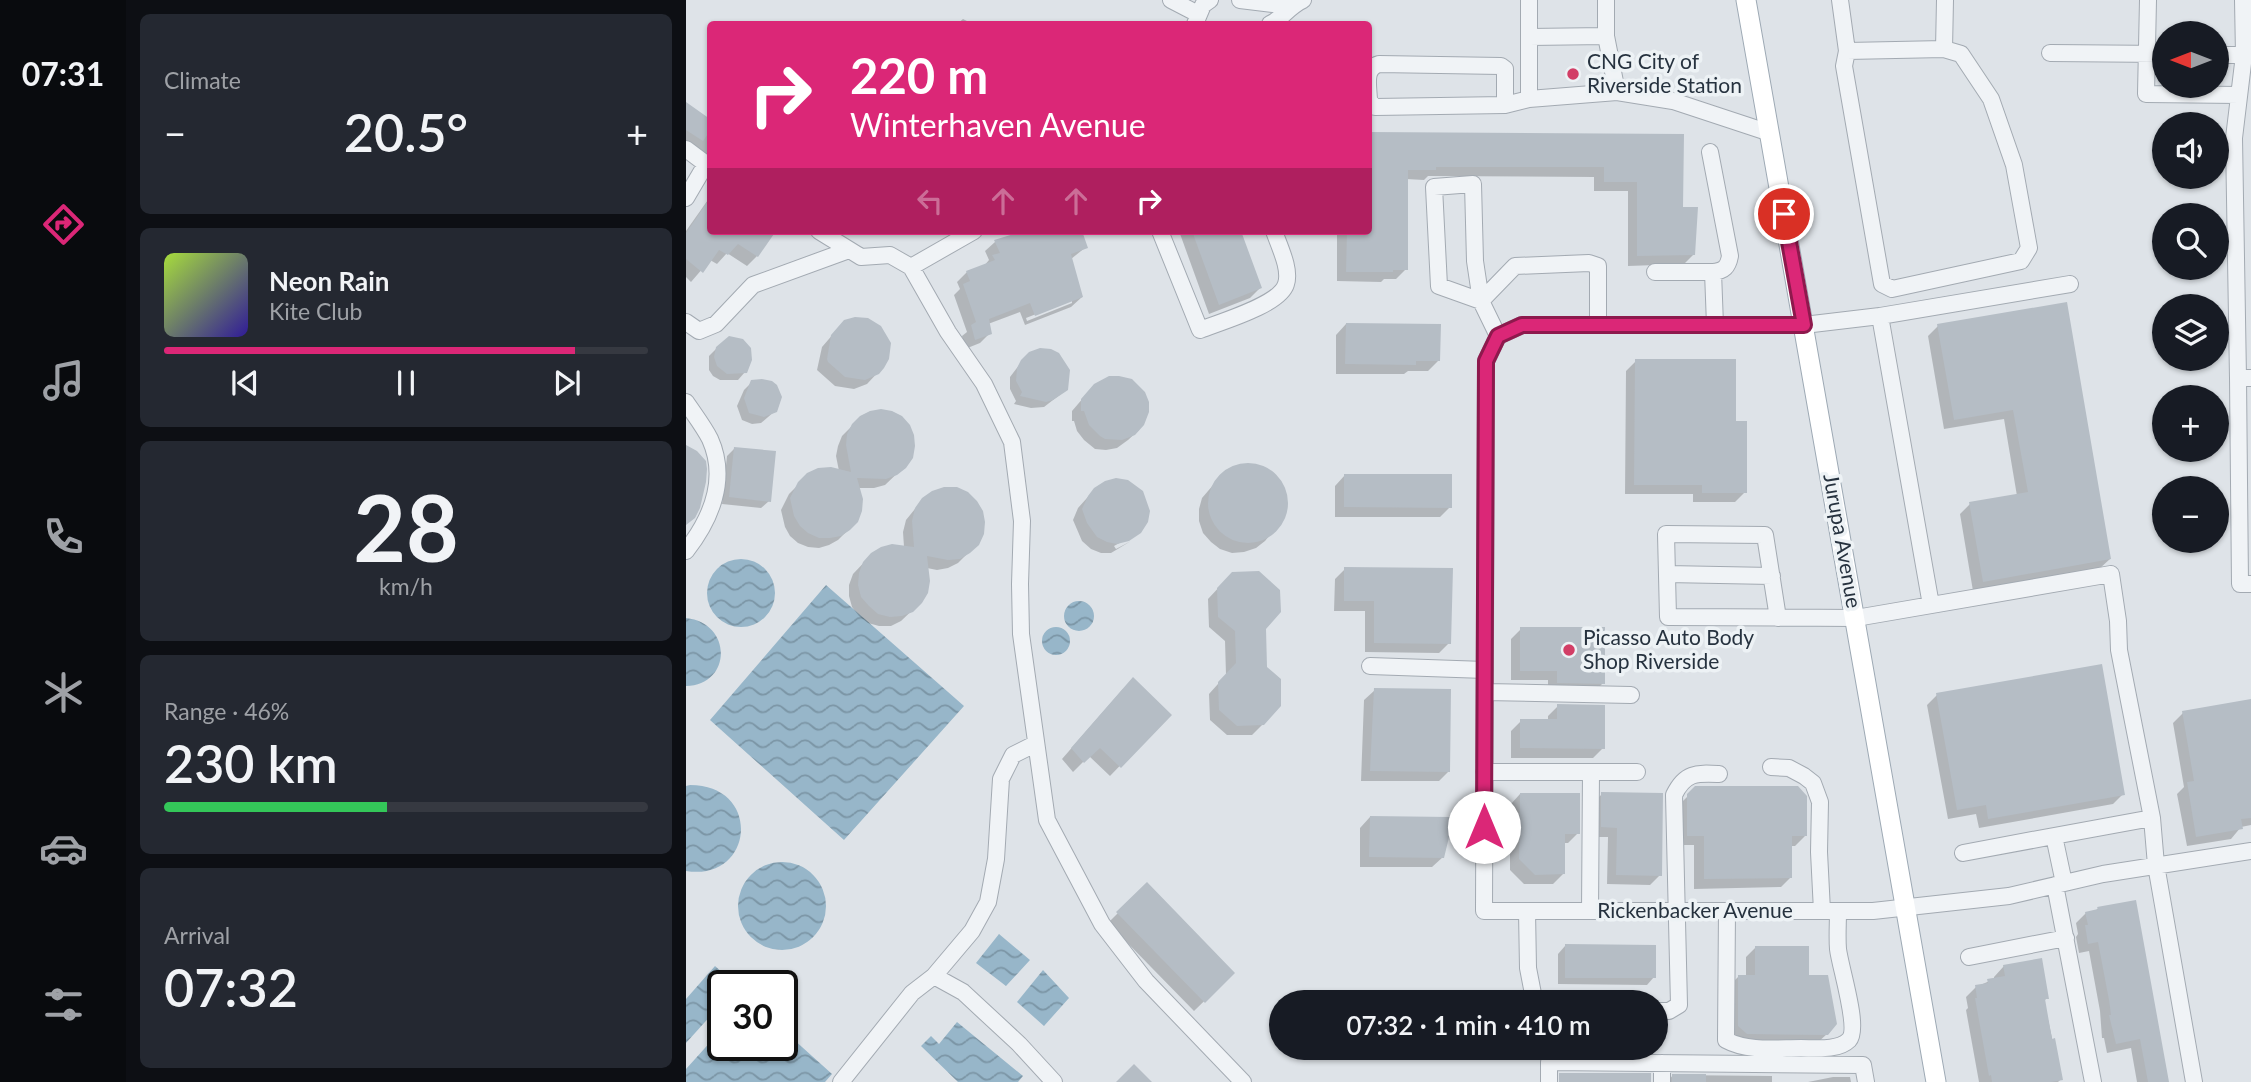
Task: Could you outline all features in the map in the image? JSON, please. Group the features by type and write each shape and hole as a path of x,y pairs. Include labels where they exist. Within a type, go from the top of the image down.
{"main road":[{"name":"Jurupa Avenue","path":"1746,0 1936,1082"}],"street":[{"path":"1171,0 1197,19 1203,5 1210,0"},
{"path":"1240,0 1297,3"},
{"path":"1529,0 1529,99"},
{"path":"1606,0 1606,36 1617,92"},
{"path":"1840,0 1847,51 1844,66 1882,284 1892,289 2021,261 2029,248 2014,165 1991,99 1961,54 1944,50 1847,51"},
{"path":"1944,50 1945,0"},
{"path":"2148,0 2146,94 2239,95"},
{"path":"2243,0 2247,55 2234,138 2245,378 2240,584 2251,584"},
{"path":"1276,21 1297,3"},
{"path":"1529,37 1606,36"},
{"path":"2050,53 2152,54"},
{"path":"1372,66 1501,66 1504,69 1505,105"},
{"path":"1372,104 1375,107 1505,105 1529,99 1617,92 1673,101 1770,133"},
{"path":"686,149 707,164"},
{"path":"1656,272 1713,272 1722,271 1728,265 1730,256 1710,152"},
{"path":"686,198 707,166"},
{"path":"1481,301 1439,286 1434,187 1473,184 1475,261 1481,301 1498,336"},
{"path":"825,235 861,257 890,255 911,267 948,332 984,384 1012,443 1022,521 1021,634 1047,820 1102,924 1146,981 1242,1082"},
{"path":"911,267 967,235"},
{"path":"1162,235 1200,330 1251,310 1280,295 1286,285 1287,273 1275,235"},
{"path":"686,322 699,331 716,324 753,285 849,250"},
{"path":"1481,301 1515,266 1589,263 1598,266 1598,325"},
{"path":"1713,272 1715,325"},
{"path":"1637,772 1484,772 1486,361 1498,336 1522,325 1804,325 1880,316 2070,284"},
{"path":"1880,316 1931,605"},
{"path":"686,402 710,439 719,467 715,495 702,530 686,551"},
{"path":"1778,618 1765,535 1666,534 1668,617 1778,618 1856,618 2111,574 2119,621 2119,650 2152,818 2157,866 2194,1082"},
{"path":"1667,574 1772,576"},
{"path":"1370,666 1485,670"},
{"path":"1485,692 1631,695"},
{"path":"841,1082 912,993 934,976 972,931 988,902 996,859 1001,779 1013,755 1035,744"},
{"path":"1727,911 1726,1040 1738,1047 1776,1048 1827,1048 1846,1042 1851,1037 1852,1021 1820,873 1820,802 1813,783 1804,776 1789,768 1771,767"},
{"name":"Rickenbacker Avenue","path":"1484,772 1484,911 1873,911 2009,896 2103,874 2251,851"},
{"path":"1590,911 1591,772"},
{"path":"1668,1011 1679,1005 1674,795 1681,782 1695,773 1719,774"},
{"path":"1963,853 2152,818"},
{"path":"2054,836 2066,938 2093,1082"},
{"path":"1527,911 1528,968 1532,990"},
{"path":"1969,957 2066,938"},
{"path":"934,976 963,992 1019,1044 1054,1082"},
{"path":"1549,1082 1549,1062 1863,1065 1866,1082"},
{"path":"1662,1063 1662,1082"},
{"path":"1790,1064 1793,1082"}],"water":[{"path":"741,559 754,562 765,569 772,580 775,593 772,606 765,617 754,624 741,627 728,624 717,617 710,606 707,593 710,580 717,569 728,562"},
{"path":"826,585 964,706 844,840 710,720"},
{"path":"1079,601 1089,606 1094,616 1089,626 1079,631 1069,626 1064,616 1069,606"},
{"path":"686,618 701,622 712,631 719,641 721,654 719,665 712,676 701,683 686,686"},
{"path":"1056,627 1066,631 1070,641 1066,651 1056,655 1046,651 1042,641 1046,631"},
{"path":"686,786 714,789 730,800 739,815 741,832 736,849 726,862 709,870 686,871"},
{"path":"782,862 799,866 813,875 822,889 826,906 822,923 813,937 799,946 782,950 765,946 751,937 742,923 738,906 742,889 751,875 765,866"},
{"path":"999,934 1030,960 1006,986 976,963"},
{"path":"1043,970 1069,998 1044,1026 1017,1002"},
{"path":"707,975 707,1020 686,1043 686,999"},
{"path":"957,1022 1023,1076 1018,1082 958,1082 921,1046 931,1036 939,1044"},
{"path":"798,1043 832,1074 825,1082 686,1082 686,1069 707,1046 707,1061 798,1061"}],"building":[{"path":"686,102 707,117 707,135 703,141 686,130"},
{"path":"1372,132 1684,134 1683,207 1698,207 1695,255 1637,256 1637,182 1604,182 1604,167 1436,167 1436,170 1408,170 1408,270 1346,272 1347,235 1372,235"},
{"path":"707,202 707,235 773,235 758,257 738,244 728,255 719,250 703,273 686,259 686,233"},
{"path":"1011,235 1083,235 1088,248 1071,254 1083,297 1035,316 1030,303 989,319 992,334 975,340 971,325 976,322 963,284 970,281 966,271 995,260 992,255 1000,253 994,240"},
{"path":"1193,235 1242,235 1262,288 1219,305"},
{"path":"2067,302 2111,559 1983,582 1969,502 2028,492 2013,410 1954,420 1937,324"},
{"path":"868,318 881,326 891,343 889,359 884,368 879,374 865,380 845,377 827,359 831,335 844,320"},
{"path":"1346,323 1441,324 1440,361 1416,361 1416,365 1345,364"},
{"path":"729,336 743,339 751,348 752,360 747,373 727,374 717,366 714,357 716,347"},
{"path":"1040,348 1059,353 1070,370 1068,390 1046,402 1020,396 1022,392 1016,381 1021,360 1029,352"},
{"path":"1635,359 1736,359 1736,421 1747,421 1747,493 1702,493 1702,485 1634,485"},
{"path":"1109,376 1132,379 1145,392 1149,402 1149,412 1144,425 1135,435 1122,440 1100,436 1089,425 1084,411 1081,411 1081,399 1094,384"},
{"path":"762,379 777,385 782,397 777,412 764,417 749,413 744,398 751,380"},
{"path":"881,409 902,416 910,425 915,446 913,458 897,475 886,479 857,478 863,499 862,511 858,522 850,530 841,536 830,538 819,538 808,533 794,516 790,498 798,482 807,473 818,468 831,467 851,472 846,445 847,434 860,416"},
{"path":"686,445 697,451 706,461 707,469 700,508 695,518 686,525"},
{"path":"734,447 776,451 771,502 729,497"},
{"path":"1248,463 1263,466 1276,475 1285,488 1288,503 1285,518 1276,531 1263,540 1248,543 1233,540 1220,531 1211,518 1208,503 1211,488 1220,475 1233,466"},
{"path":"1344,474 1452,474 1452,508 1344,507"},
{"path":"1116,478 1128,480 1143,491 1150,511 1148,522 1141,533 1129,541 1117,544 1097,537 1087,523 1082,509 1094,488"},
{"path":"944,487 957,487 968,492 977,501 985,522 979,545 960,559 927,556 930,581 928,593 922,603 913,612 902,616 878,614 861,597 858,585 863,562 881,547 892,544 914,547 912,521 915,508 922,498"},
{"path":"1344,567 1453,568 1451,644 1374,643 1374,601 1344,601"},
{"path":"1259,571 1280,590 1281,612 1266,629 1267,667 1281,679 1281,706 1264,725 1237,726 1219,710 1218,682 1236,663 1235,631 1218,617 1217,588 1232,572"},
{"path":"1520,627 1605,627 1605,684 1557,683 1557,671 1520,671"},
{"path":"2102,664 2125,795 1988,819 1986,805 1957,810 1936,693"},
{"path":"1133,677 1172,715 1121,768 1100,748 1084,763 1071,748"},
{"path":"1374,688 1451,689 1450,772 1370,771"},
{"path":"2251,699 2251,818 2241,819 2243,829 2196,837 2187,782 2194,781 2182,711"},
{"path":"1557,704 1605,705 1605,749 1520,748 1520,719 1557,719"},
{"path":"1695,786 1798,786 1807,796 1807,836 1792,836 1792,878 1704,879 1704,836 1687,836 1687,794"},
{"path":"1601,792 1663,793 1662,876 1616,875 1617,828 1601,827"},
{"path":"1520,793 1580,793 1580,834 1565,834 1565,874 1535,875 1519,859"},
{"path":"1370,816 1450,817 1450,833 1444,858 1369,857"},
{"path":"1147,882 1235,973 1205,1003 1116,912"},
{"path":"2136,900 2169,1082 2148,1082 2140,1039 2116,1044 2098,942 2088,944 2085,912 2098,909 2097,907"},
{"path":"1565,944 1656,945 1656,978 1565,978"},
{"path":"1755,946 1809,946 1809,975 1828,975 1837,1024 1828,1035 1747,1034 1738,1026 1738,975 1755,975"},
{"path":"2042,958 2049,999 2045,999 2063,1080 1992,1082 1975,998 1975,985 1988,983 1987,979 2005,976 2003,965"},
{"path":"1134,1064 1152,1082 1116,1082"},
{"path":"1559,1073 1651,1073 1651,1082 1559,1082"},
{"path":"1672,1074 1706,1074 1706,1082 1672,1082"}],"place":[{"name":"CNG City of Riverside Station","path":"1573,74"},
{"name":"Picasso Auto Body Shop Riverside","path":"1569,650"}],"route":[{"path":"1484,827 1486,361 1498,336 1522,325 1804,325 1784,214"}]}
